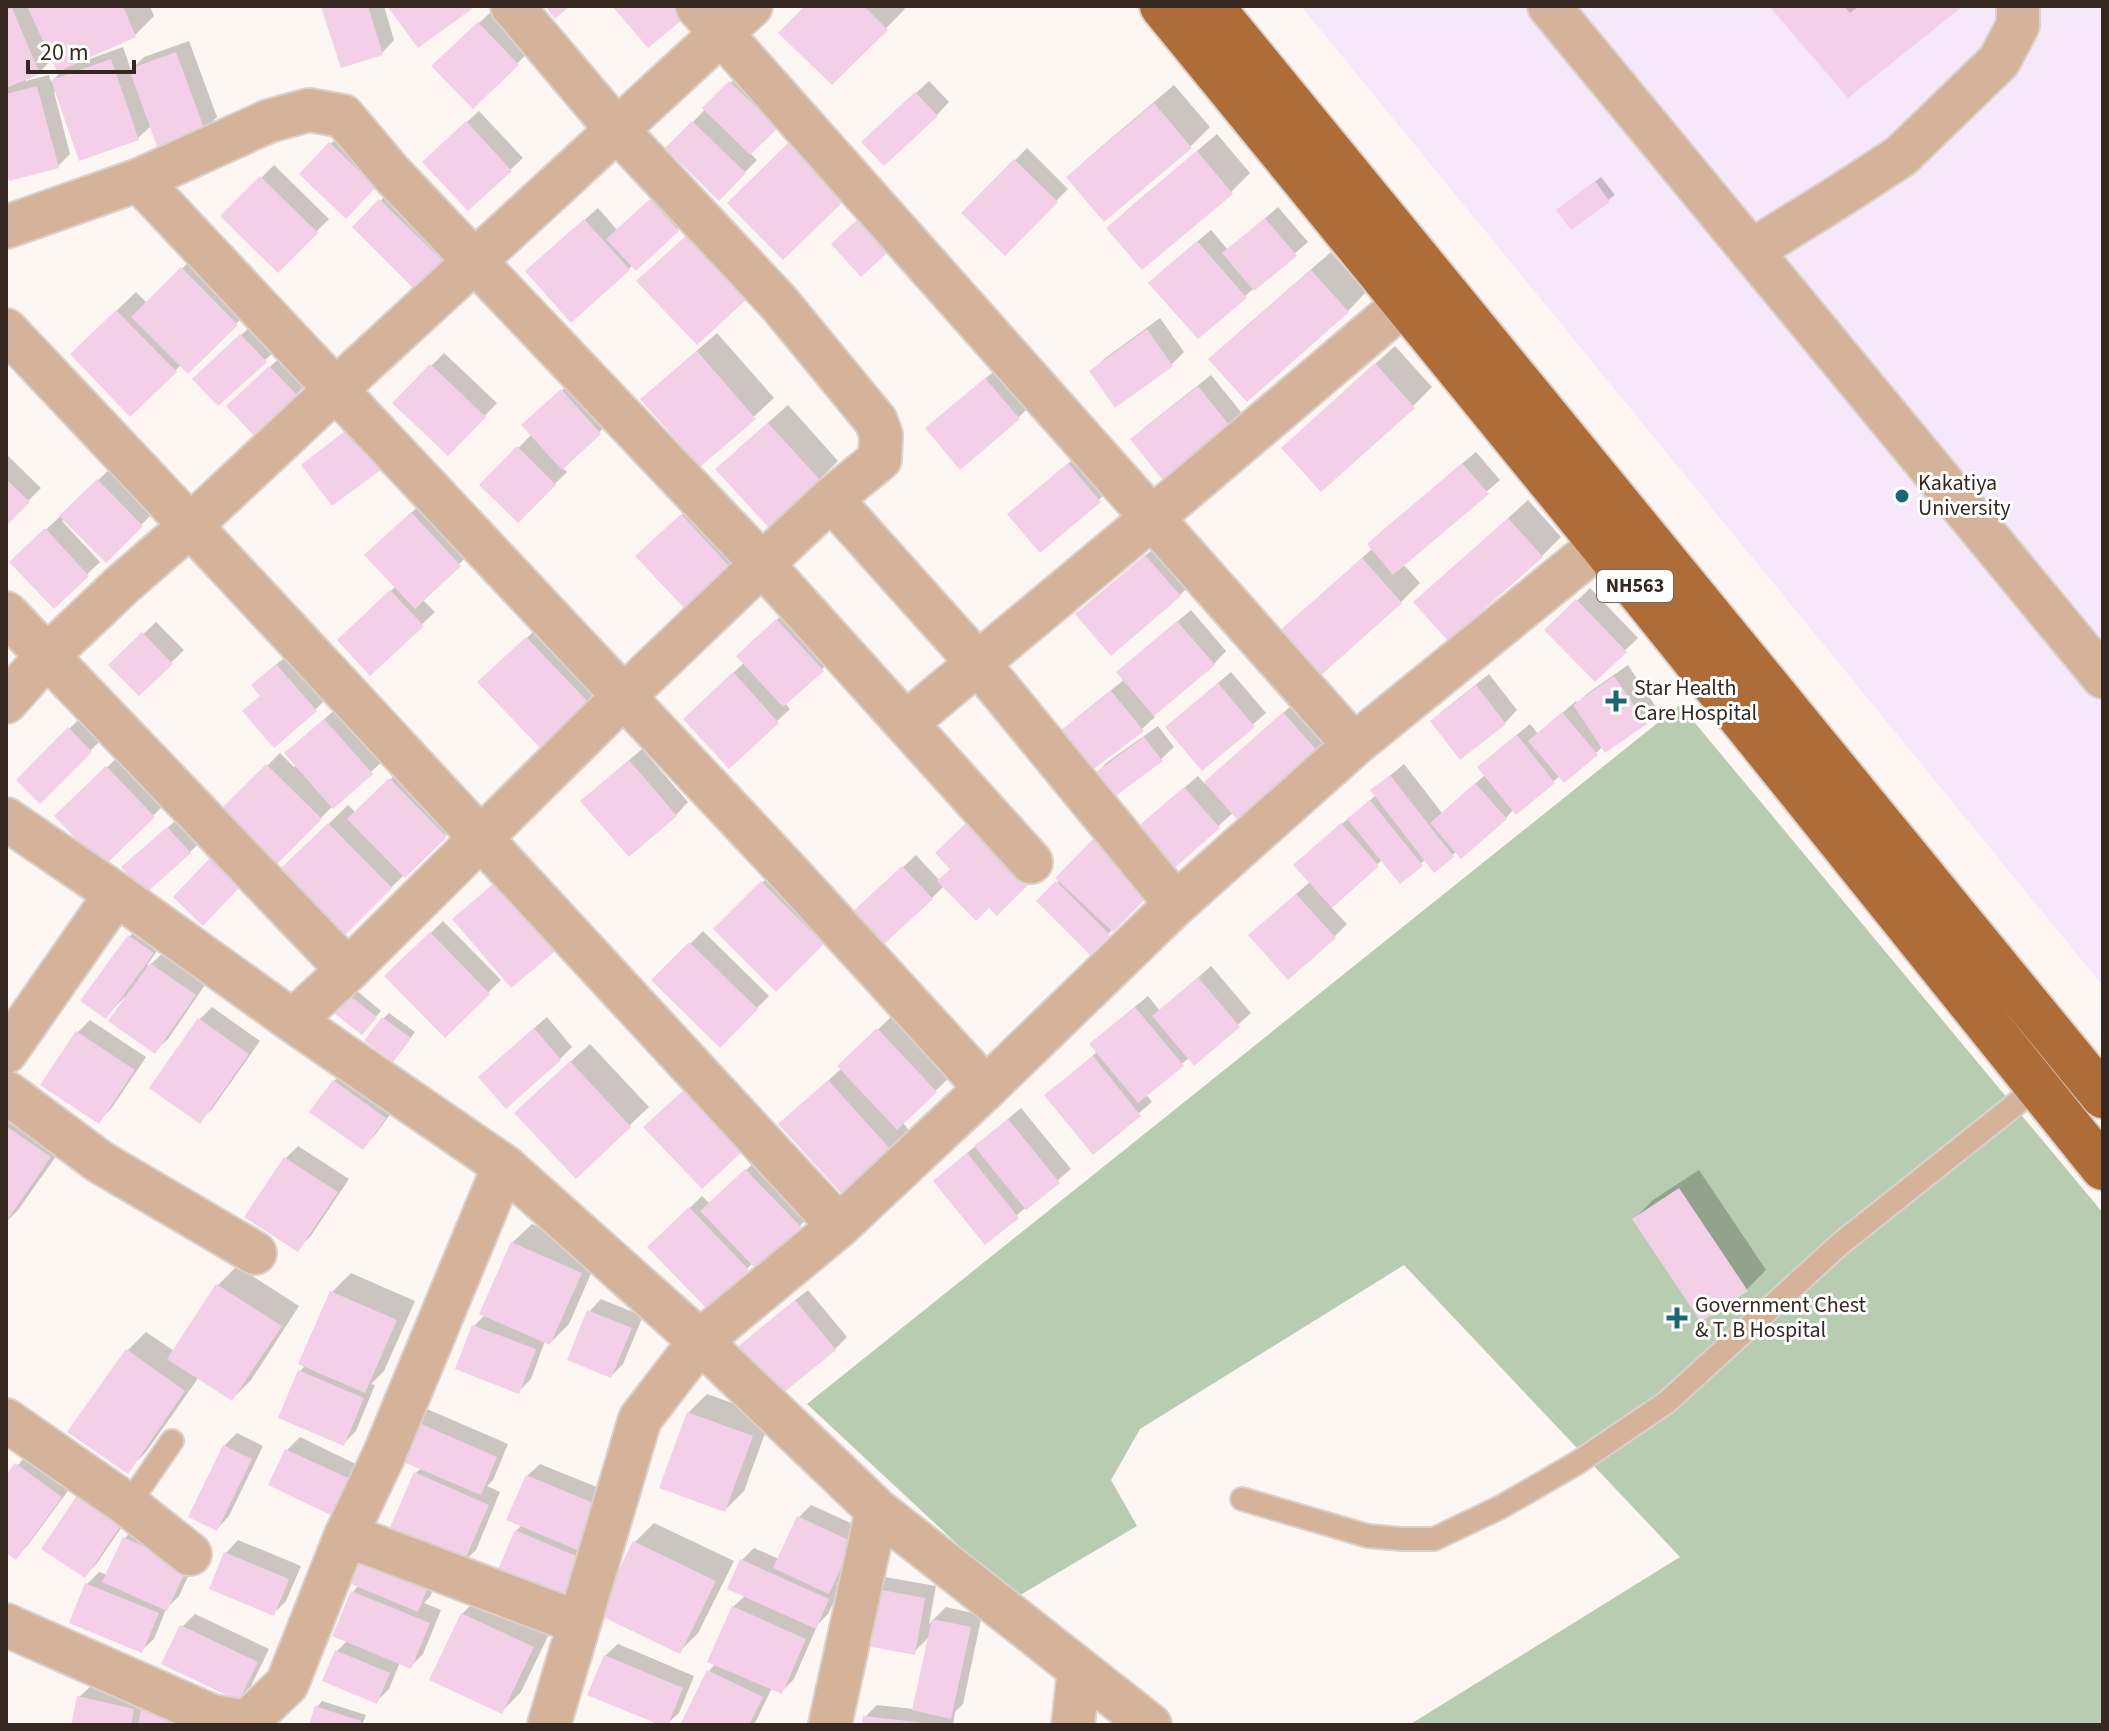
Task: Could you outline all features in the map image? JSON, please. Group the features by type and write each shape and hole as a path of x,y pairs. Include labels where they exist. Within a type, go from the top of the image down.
{"highway":[{"name":"NH563","path":"1162,6 1601,544 2103,1168"},
{"name":"NH563","path":"1211,6 2103,1096"}],"street":[{"path":"293,1021 624,696 831,499 880,459 881,435 876,421 779,303 618,131 512,6"},
{"path":"1549,6 2103,677"},
{"path":"1751,251 1901,156 1999,61 2018,25 2018,6"},
{"path":"6,702 46,657 122,585 618,131 723,15 1152,518 1354,745"},
{"path":"6,227 139,180 269,121 309,110 343,116 474,262 762,564 1031,862"},
{"path":"139,180 781,864 986,1088"},
{"path":"906,723 1405,303"},
{"path":"6,330 191,525 839,1226"},
{"path":"831,499 978,663 1176,904"},
{"path":"549,1725 640,1419 700,1341 839,1226 1176,904 1354,745 1601,544"},
{"path":"6,613 348,970"},
{"path":"6,819 504,1166 700,1341 877,1510 1150,1725"},
{"path":"6,1052 116,894"},
{"path":"6,1092 100,1162 255,1253"},
{"path":"6,1625 211,1720 247,1722 287,1684 346,1535 384,1455 504,1166"},
{"path":"6,1420 128,1505 190,1554"},
{"path":"830,1725 877,1510"},
{"path":"346,1535 579,1623"},
{"path":"1073,1725 1079,1670"}],"lane":[{"path":"1242,1499 1368,1536 1402,1539 1434,1539 1490,1513 1577,1463 1667,1402 1840,1244 2036,1088"},
{"path":"128,1505 172,1441"}],"shaded area":[{"name":"Kakatiya University","path":"1301,6 2103,6 2103,986"}],"green space":[{"path":"1680,705 2103,1213 2103,1725 1409,1725 1680,1557 1404,1265 1140,1429 1111,1480 1137,1526 1015,1598 807,1404"}],"building":[{"path":"27,6 123,6 136,37 57,72"},
{"path":"368,6 383,55 341,68 321,7"},
{"path":"387,6 470,6 472,9 418,48"},
{"path":"545,6 570,6 555,19"},
{"path":"612,6 672,6 683,19 648,48"},
{"path":"805,6 864,6 888,30 832,85 778,33"},
{"path":"1769,6 1844,6 1850,13 1859,6 1963,6 1848,98"},
{"path":"12,8 40,74 6,88 6,10"},
{"path":"478,22 519,65 473,109 431,66"},
{"path":"176,52 205,131 158,149 129,69"},
{"path":"111,59 139,140 79,161 51,80"},
{"path":"729,81 778,128 750,155 702,108"},
{"path":"37,86 59,168 9,181 6,169 6,94"},
{"path":"915,92 938,116 884,166 861,142"},
{"path":"1154,103 1192,148 1104,222 1066,177"},
{"path":"466,121 512,171 468,211 422,162"},
{"path":"692,121 746,173 719,201 665,148"},
{"path":"792,139 849,196 783,260 727,203"},
{"path":"329,142 376,187 346,219 299,174"},
{"path":"1197,151 1233,194 1142,270 1106,228"},
{"path":"1014,159 1058,202 1005,256 961,213"},
{"path":"260,176 318,233 278,273 220,216"},
{"path":"1595,181 1610,202 1571,230 1556,210"},
{"path":"379,199 446,264 418,293 352,227"},
{"path":"650,199 679,231 636,271 606,239"},
{"path":"864,213 895,246 861,277 831,244"},
{"path":"1265,218 1297,256 1254,291 1222,253"},
{"path":"584,219 630,270 571,323 525,271"},
{"path":"687,235 747,299 697,345 636,281"},
{"path":"1197,241 1247,298 1198,339 1148,283"},
{"path":"181,267 238,325 188,374 131,317"},
{"path":"1311,270 1349,312 1247,402 1208,359"},
{"path":"116,310 177,372 130,417 70,354"},
{"path":"1147,329 1173,366 1115,408 1089,371"},
{"path":"240,334 267,362 218,406 192,379"},
{"path":"697,351 756,419 700,467 640,399"},
{"path":"1375,363 1415,408 1321,492 1281,448"},
{"path":"430,364 486,417 448,456 392,403"},
{"path":"269,366 298,396 255,437 226,406"},
{"path":"985,378 1020,419 960,470 925,428"},
{"path":"1198,386 1234,431 1166,484 1130,439"},
{"path":"561,389 601,434 562,470 521,425"},
{"path":"358,421 390,463 332,506 301,465"},
{"path":"768,423 821,481 769,528 715,469"},
{"path":"517,446 556,485 518,523 479,485"},
{"path":"1068,463 1101,502 1040,553 1007,514"},
{"path":"1462,463 1489,494 1393,575 1367,544"},
{"path":"6,479 30,502 6,526"},
{"path":"97,479 143,526 106,563 59,516"},
{"path":"411,512 461,566 415,609 364,555"},
{"path":"681,514 732,569 686,610 635,556"},
{"path":"1508,518 1543,557 1448,641 1413,602"},
{"path":"45,528 89,576 54,609 9,562"},
{"path":"1145,555 1181,596 1111,656 1075,614"},
{"path":"1362,558 1402,603 1319,677 1279,631"},
{"path":"390,590 424,626 370,676 337,640"},
{"path":"1576,599 1627,652 1595,682 1544,630"},
{"path":"776,619 824,671 783,707 736,656"},
{"path":"1177,621 1215,665 1154,716 1116,672"},
{"path":"142,632 173,664 139,696 108,665"},
{"path":"526,637 593,707 545,753 477,682"},
{"path":"276,664 317,711 274,748 242,711 260,696 251,685"},
{"path":"733,672 779,723 729,769 683,719"},
{"path":"1614,676 1647,724 1605,753 1573,705"},
{"path":"1218,683 1255,727 1202,771 1165,727"},
{"path":"1476,685 1506,724 1460,760 1430,721"},
{"path":"1111,691 1144,731 1091,771 1060,731"},
{"path":"1283,712 1320,754 1241,824 1204,782"},
{"path":"1562,712 1598,755 1564,783 1528,741"},
{"path":"324,719 373,774 333,809 284,753"},
{"path":"68,727 92,752 40,804 16,780"},
{"path":"1517,735 1555,783 1516,815 1477,767"},
{"path":"1144,737 1163,761 1110,800 1091,776"},
{"path":"629,760 677,816 629,857 580,801"},
{"path":"266,764 322,819 276,865 220,810"},
{"path":"106,766 155,817 103,867 54,816"},
{"path":"1390,775 1454,857 1434,873 1370,790"},
{"path":"389,778 447,837 405,878 347,819"},
{"path":"1475,783 1507,819 1461,859 1430,823"},
{"path":"1184,787 1220,828 1171,871 1135,829"},
{"path":"1370,800 1423,866 1400,884 1347,819"},
{"path":"967,822 1029,884 997,916 989,908 976,921 937,881 950,869 935,853"},
{"path":"328,823 392,888 344,936 279,870"},
{"path":"1341,823 1379,866 1332,908 1293,865"},
{"path":"167,827 191,853 145,894 121,867"},
{"path":"1094,838 1152,892 1113,932 1055,878"},
{"path":"209,859 239,888 203,926 173,897"},
{"path":"902,866 933,899 882,946 851,913"},
{"path":"499,879 559,948 511,988 452,919"},
{"path":"761,881 824,944 776,992 713,929"},
{"path":"1056,881 1110,935 1090,955 1036,901"},
{"path":"1296,894 1336,938 1288,980 1248,935"},
{"path":"430,932 490,994 445,1038 384,976"},
{"path":"128,935 154,953 106,1019 80,1001"},
{"path":"689,942 758,1009 720,1048 651,980"},
{"path":"150,963 196,995 155,1054 108,1021"},
{"path":"1198,977 1240,1027 1194,1066 1152,1016"},
{"path":"349,995 377,1017 362,1035 334,1013"},
{"path":"1135,1007 1184,1066 1138,1103 1089,1044"},
{"path":"382,1017 411,1038 393,1062 364,1041"},
{"path":"198,1018 249,1054 200,1124 149,1088"},
{"path":"534,1028 561,1060 506,1109 478,1077"},
{"path":"877,1028 937,1092 897,1130 837,1066"},
{"path":"76,1031 135,1070 99,1124 40,1085"},
{"path":"1093,1056 1141,1116 1093,1155 1044,1095"},
{"path":"570,1061 631,1127 576,1179 514,1113"},
{"path":"333,1080 386,1118 363,1150 309,1112"},
{"path":"828,1080 891,1150 842,1194 778,1124"},
{"path":"686,1088 744,1150 702,1189 643,1127"},
{"path":"1008,1119 1060,1183 1026,1210 974,1146"},
{"path":"6,1126 51,1157 6,1222"},
{"path":"967,1153 1019,1218 985,1245 933,1181"},
{"path":"284,1157 338,1192 298,1252 244,1217"},
{"path":"745,1169 801,1227 756,1269 700,1211"},
{"path":"1679,1188 1748,1291 1701,1322 1632,1219"},
{"path":"689,1207 749,1270 707,1309 647,1247"},
{"path":"511,1242 582,1273 550,1345 479,1314"},
{"path":"216,1284 282,1326 232,1401 167,1359"},
{"path":"330,1291 397,1320 365,1393 298,1364"},
{"path":"795,1300 836,1350 777,1398 736,1348"},
{"path":"587,1310 632,1328 611,1378 567,1360"},
{"path":"472,1325 536,1349 519,1394 455,1369"},
{"path":"126,1349 185,1391 128,1474 67,1432"},
{"path":"298,1370 364,1398 344,1446 278,1418"},
{"path":"687,1412 753,1436 725,1512 659,1488"},
{"path":"412,1420 497,1457 481,1495 396,1459"},
{"path":"223,1445 252,1459 217,1531 188,1517"},
{"path":"285,1449 357,1482 339,1519 268,1485"},
{"path":"15,1463 62,1497 16,1560 6,1553 6,1475"},
{"path":"414,1472 489,1505 463,1564 388,1532"},
{"path":"526,1475 603,1507 584,1553 506,1520"},
{"path":"80,1491 124,1521 85,1578 41,1549"},
{"path":"797,1516 853,1542 829,1594 773,1568"},
{"path":"515,1530 583,1559 562,1605 495,1576"},
{"path":"123,1537 188,1566 167,1611 102,1582"},
{"path":"633,1541 716,1581 680,1654 597,1614"},
{"path":"224,1552 289,1579 274,1616 209,1589"},
{"path":"361,1559 428,1587 418,1612 351,1584"},
{"path":"740,1559 829,1599 816,1629 727,1589"},
{"path":"85,1583 159,1613 142,1653 69,1623"},
{"path":"871,1588 925,1598 915,1655 861,1645"},
{"path":"351,1591 430,1623 411,1669 332,1636"},
{"path":"732,1606 806,1639 782,1694 707,1662"},
{"path":"461,1613 534,1647 502,1714 429,1680"},
{"path":"932,1619 971,1627 951,1719 912,1710"},
{"path":"180,1625 258,1662 239,1701 161,1664"},
{"path":"335,1650 390,1673 377,1704 322,1681"},
{"path":"604,1655 683,1688 668,1725 660,1725 587,1695"},
{"path":"707,1670 763,1697 749,1725 680,1725"},
{"path":"77,1696 134,1709 131,1725 71,1725"},
{"path":"315,1706 361,1721 360,1725 309,1725"},
{"path":"141,1709 190,1721 189,1725 138,1725"},
{"path":"863,1716 925,1723 925,1725 862,1725"}],"place":[{"name":"Kakatiya University","path":"1902,496"},
{"name":"Star Health Care Hospital","path":"1616,701"},
{"name":"Government Chest & T. B Hospital","path":"1677,1318"}]}
